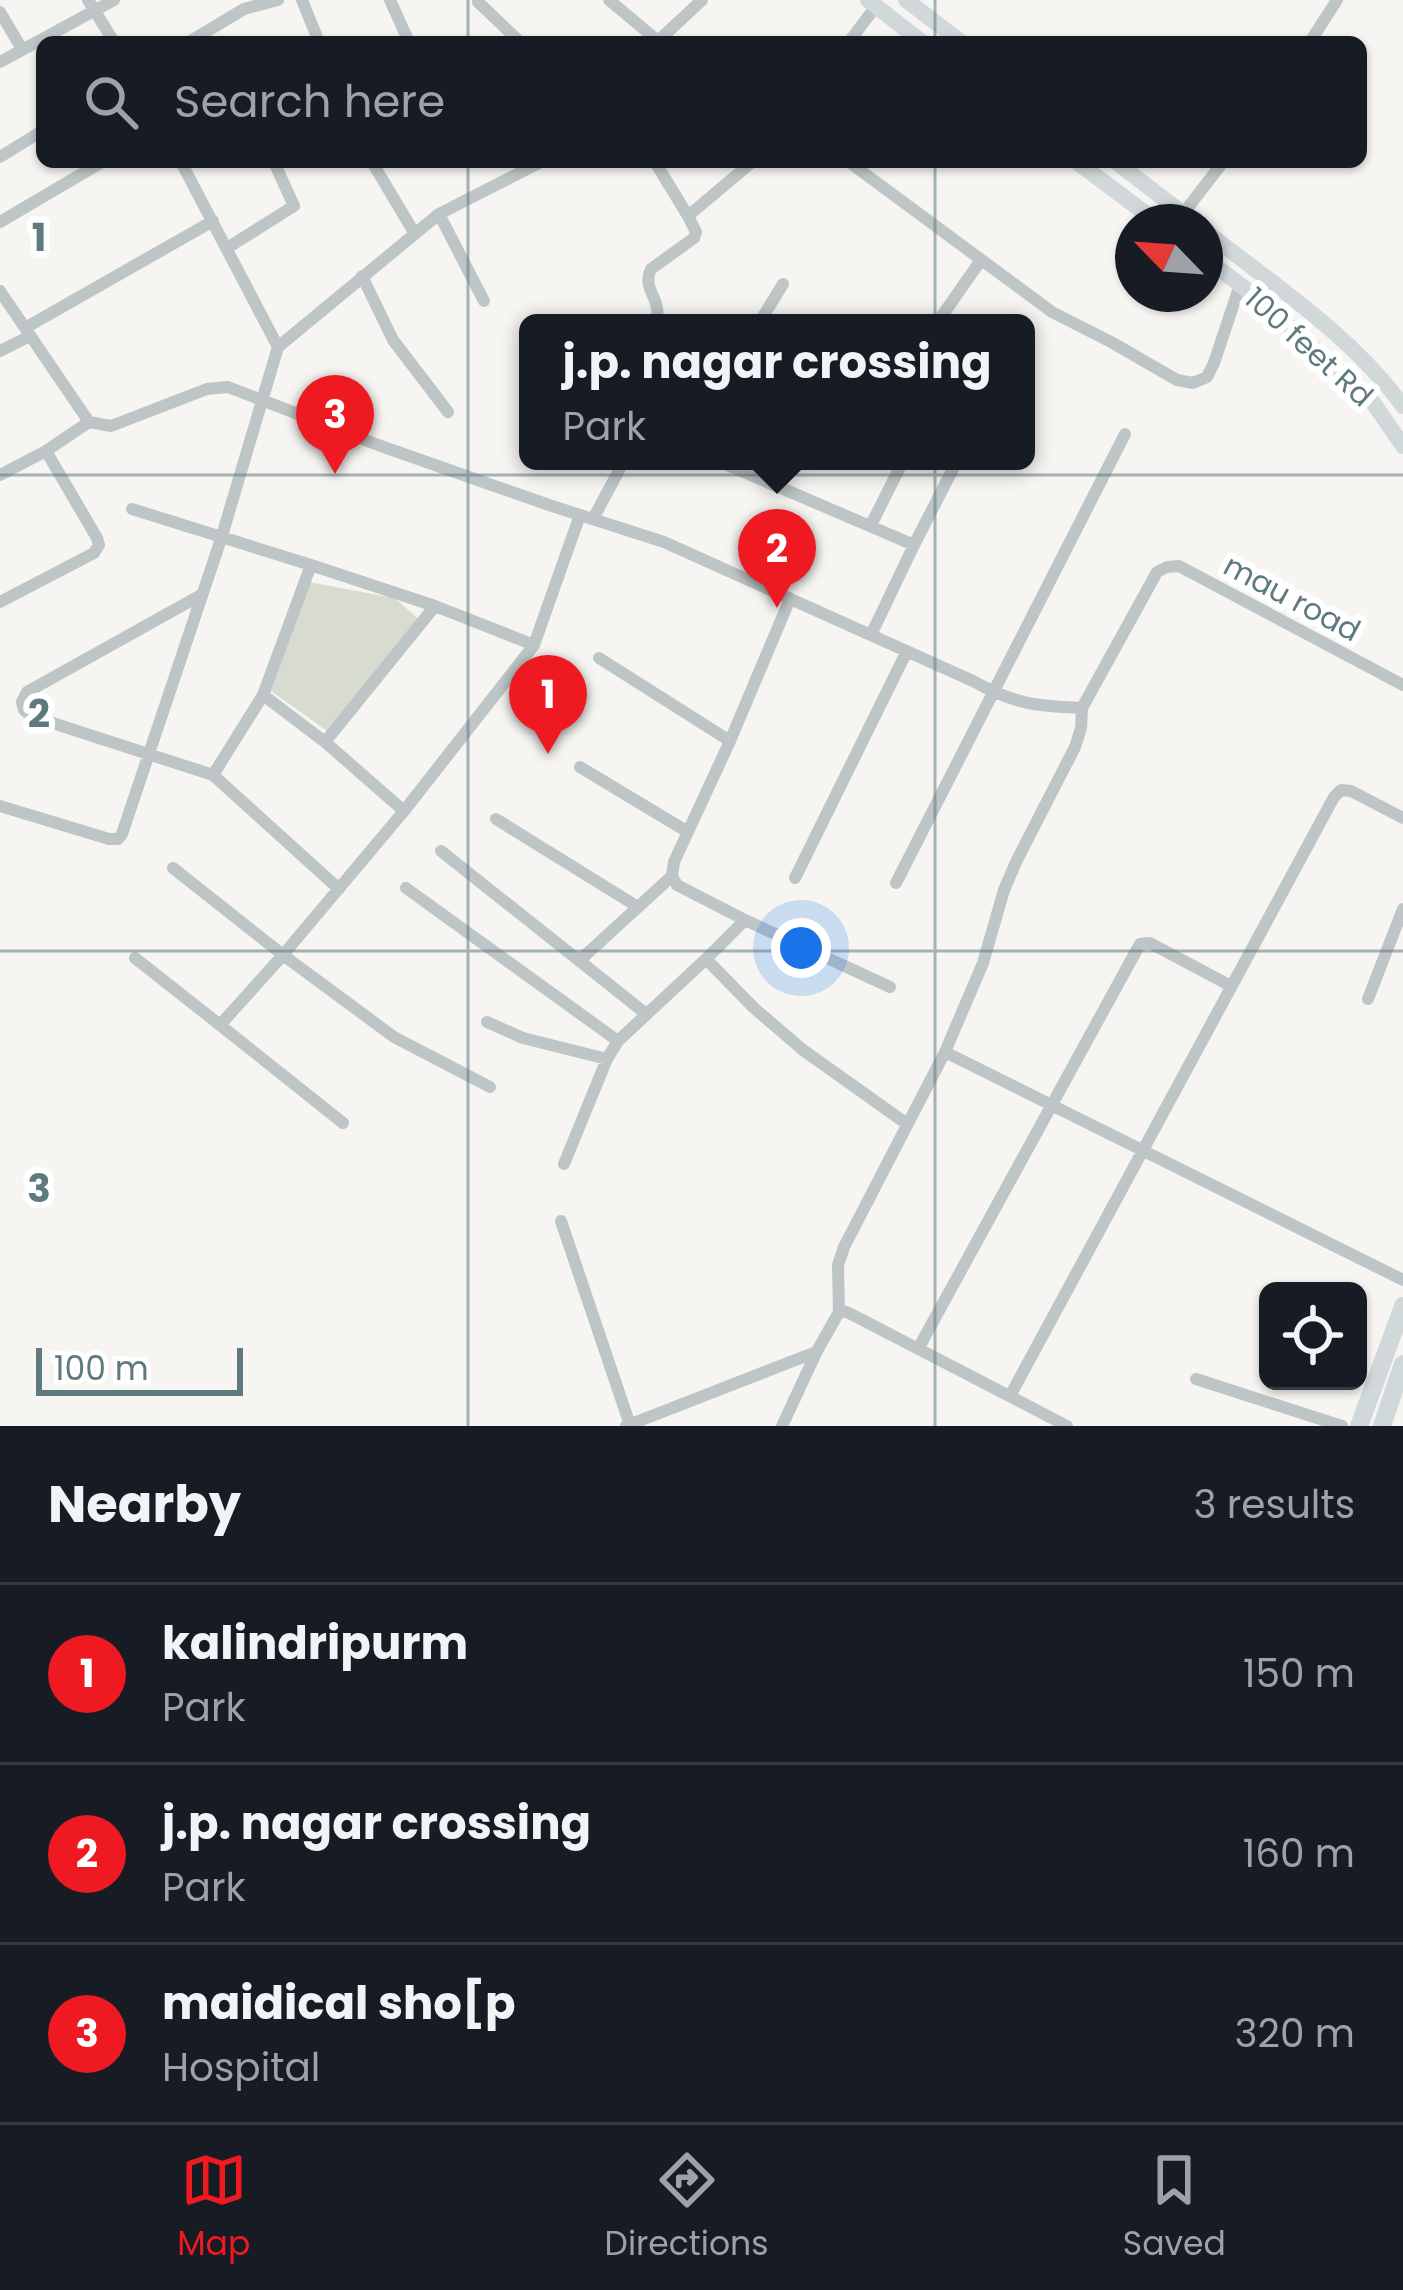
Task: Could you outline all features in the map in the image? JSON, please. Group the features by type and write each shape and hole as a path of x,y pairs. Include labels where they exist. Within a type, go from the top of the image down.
{"main road":[{"path":"906,0 953,36"},
{"path":"872,3 914,36"},
{"path":"1085,168 1133,204"},
{"path":"1124,168 1170,204"},
{"path":"1223,246 1348,347 1403,406"},
{"name":"100 feet Rd","path":"1223,272 1372,401 1403,446"},
{"path":"1359,1426 1403,1306"},
{"path":"1382,1426 1403,1364"}],"street":[{"path":"43,36 91,5 114,0"},
{"path":"215,35 244,9 278,0"},
{"path":"302,0 317,36"},
{"path":"390,0 406,36"},
{"path":"398,17 411,0"},
{"path":"609,0 651,36"},
{"path":"664,36 703,0"},
{"path":"1314,36 1337,0"},
{"path":"478,2 514,36"},
{"path":"853,36 872,3"},
{"path":"91,5 110,36"},
{"path":"0,13 22,50"},
{"path":"0,62 36,41"},
{"path":"0,157 36,135"},
{"path":"0,222 92,168"},
{"path":"184,168 278,347"},
{"path":"226,248 294,206 277,168"},
{"path":"376,168 415,234"},
{"path":"0,806 118,839 221,538 278,347 439,214 529,168"},
{"path":"658,314 647,274 696,232 659,168"},
{"path":"688,216 745,168"},
{"path":"857,168 1052,312 1177,380 1193,383 1207,377 1240,285"},
{"path":"1197,204 1219,168"},
{"path":"439,214 484,301"},
{"path":"0,351 212,221"},
{"path":"943,314 981,260"},
{"path":"362,276 393,340 448,412"},
{"path":"765,314 783,284"},
{"path":"0,291 89,422"},
{"path":"0,475 89,422 111,426 207,389 228,387 378,445 664,542 993,692 1026,704 1082,708 1075,747 1004,890 983,963 945,1052 844,1247 838,1265 839,1312 782,1426"},
{"path":"896,883 1125,434"},
{"path":"0,602 94,553 99,545 46,451"},
{"path":"220,1025 404,812 534,645 587,517 618,470"},
{"path":"741,470 914,544"},
{"path":"776,484 785,470"},
{"path":"871,525 898,470"},
{"path":"872,635 952,470"},
{"path":"131,509 435,606 534,645"},
{"path":"213,776 263,695 311,565"},
{"name":"mau road","path":"1082,708 1157,572 1167,566 1190,570 1403,686"},
{"path":"201,595 27,692 24,710 213,776 339,889"},
{"path":"790,598 674,862 672,876 677,885 745,920 890,987"},
{"path":"325,742 435,606"},
{"path":"795,878 907,651"},
{"path":"599,658 730,741"},
{"path":"263,695 404,812"},
{"path":"580,767 688,832"},
{"path":"1010,1396 1334,796 1351,790 1403,818"},
{"path":"496,819 638,907"},
{"path":"441,851 645,1013"},
{"path":"173,868 394,1037 490,1087"},
{"path":"579,961 672,876"},
{"path":"406,888 618,1041"},
{"path":"1368,999 1403,909"},
{"path":"564,1164 618,1041 745,920"},
{"path":"918,1349 1140,944 1150,943 1231,986"},
{"path":"135,958 343,1124"},
{"path":"706,959 802,1050 908,1124"},
{"path":"488,1022 523,1038 607,1059"},
{"path":"945,1052 1403,1280"},
{"path":"562,1220 628,1425 817,1351"},
{"path":"839,1312 1067,1426"},
{"path":"1196,1379 1342,1426"}],"shaded area":[{"path":"309,582 394,598 421,621 327,731 271,691"}],"place":[{"name":"maidical sho[p","path":"335,474"},
{"name":"j.p. nagar crossing","path":"777,608"},
{"name":"kalindripurm","path":"548,754"}]}
